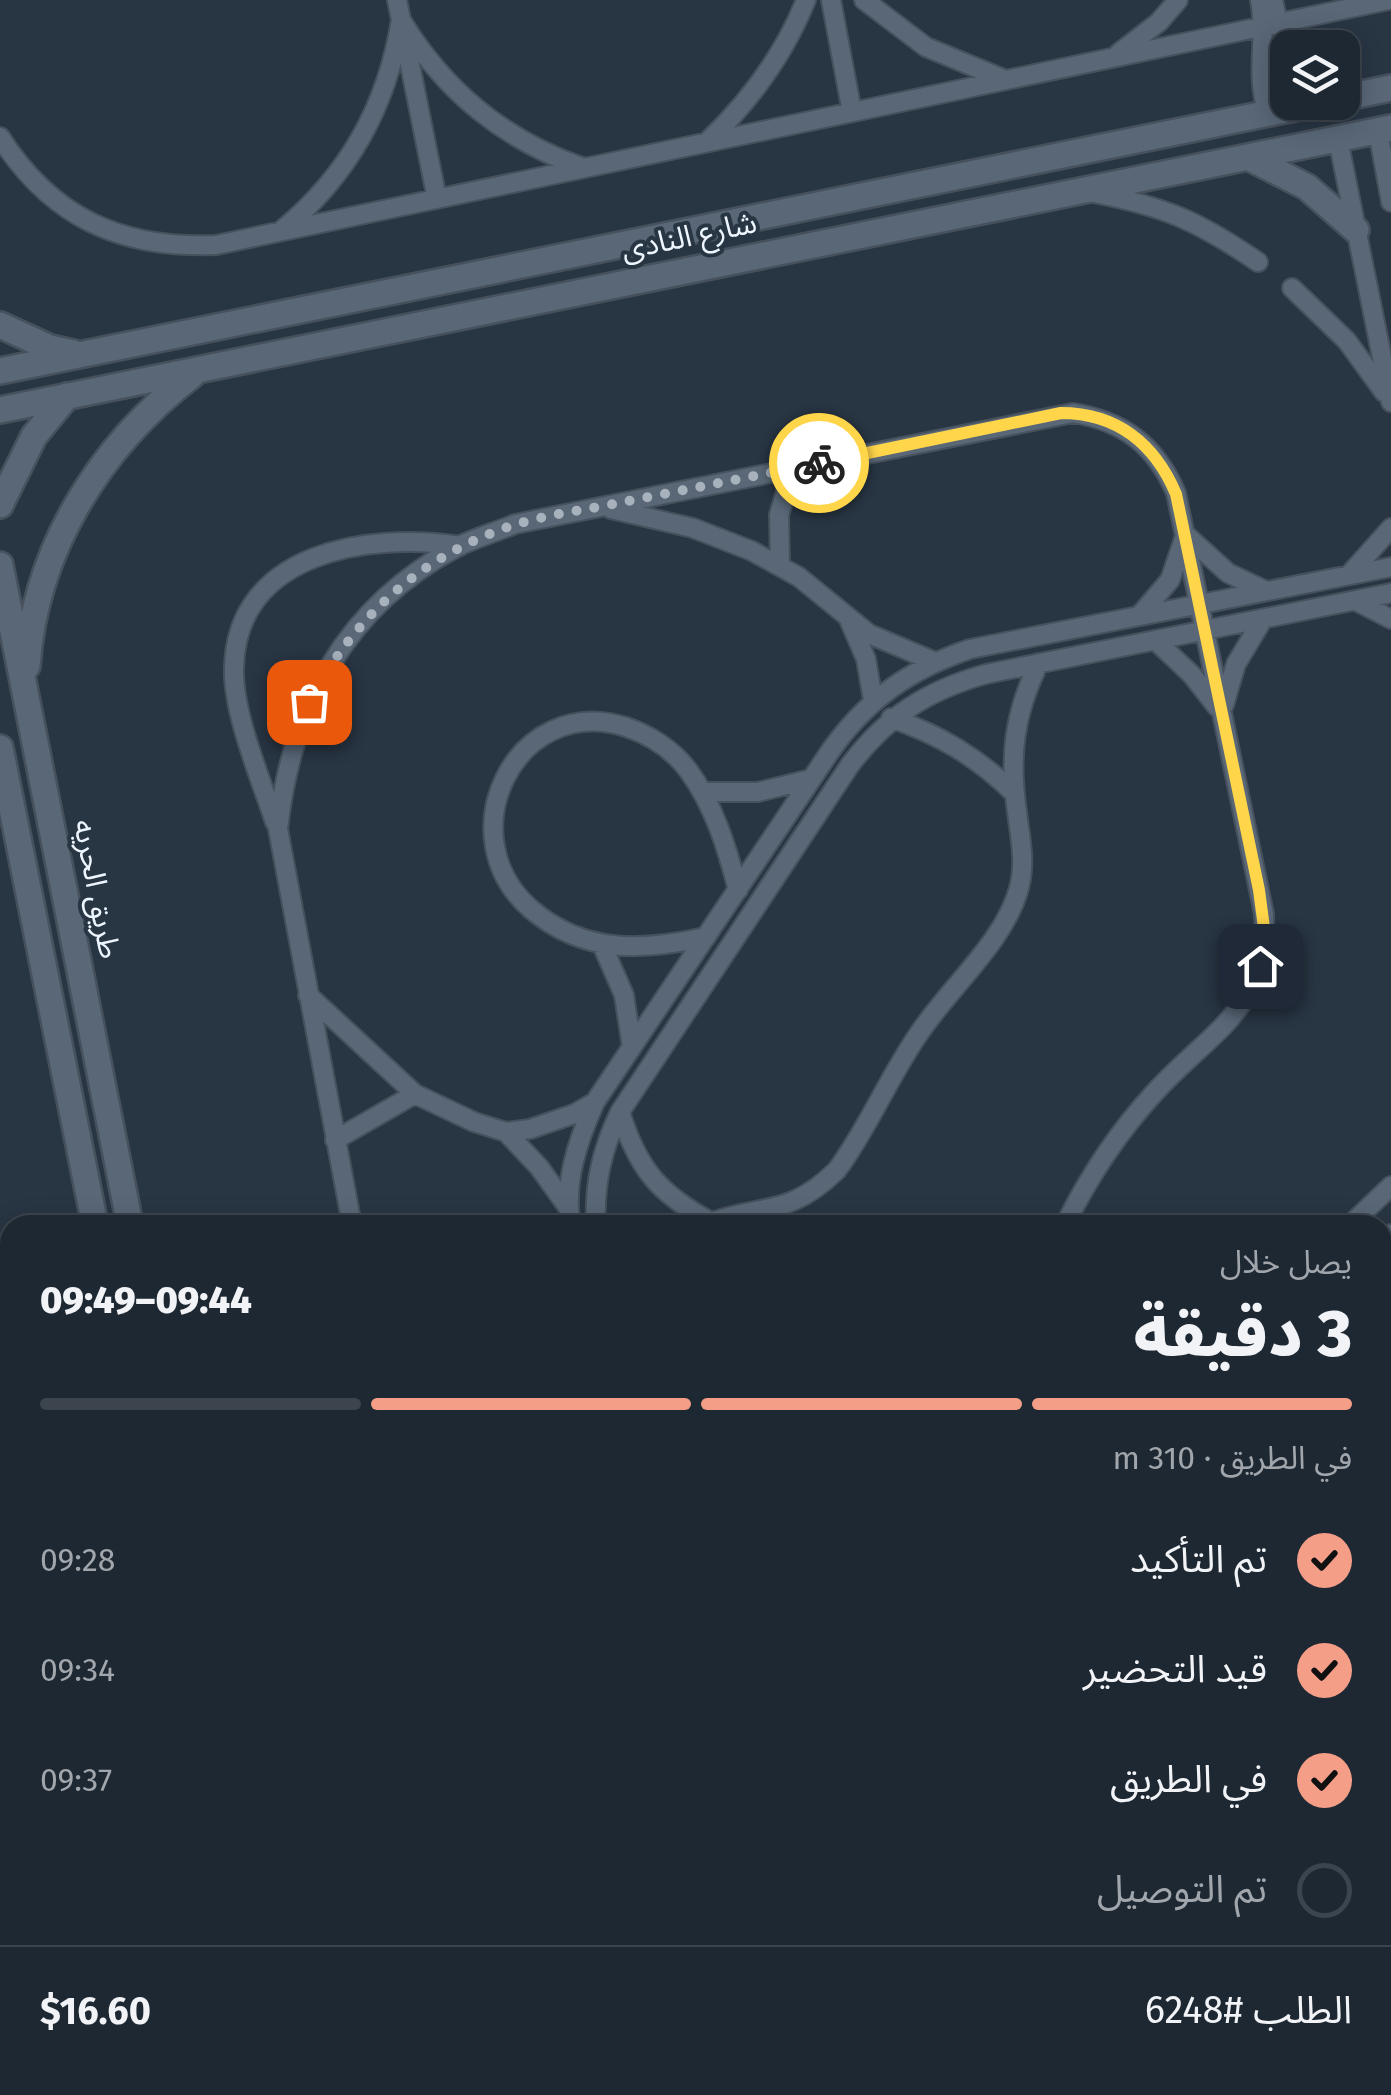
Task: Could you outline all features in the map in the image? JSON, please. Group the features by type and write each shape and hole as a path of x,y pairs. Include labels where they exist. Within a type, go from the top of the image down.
{"street":[{"path":"397,0 437,199"},
{"path":"705,144 765,76 806,0"},
{"path":"831,0 852,112"},
{"path":"864,0 926,47 978,72 1006,80"},
{"path":"1113,58 1137,41 1178,0"},
{"path":"1260,0 1278,30"},
{"path":"1268,114 1259,61 1272,24 1273,0"},
{"path":"0,137 42,190 72,213 105,230 141,242 178,247 216,245 1389,0"},
{"path":"401,20 435,70 478,112 528,146 584,168"},
{"path":"279,232 325,190 362,138 388,81 401,20"},
{"path":"1360,94 1391,88"},
{"name":"شارع النادى","path":"0,372 1268,114"},
{"path":"1384,130 1391,202"},
{"name":"شارع النادى","path":"0,410 1384,130"},
{"path":"1338,139 1391,402"},
{"path":"1248,157 1307,187 1356,230"},
{"path":"910,186 903,207 918,222"},
{"path":"1089,192 1150,204 1207,228 1258,262"},
{"path":"857,197 870,213 867,233"},
{"path":"1292,288 1347,341 1391,402"},
{"path":"0,325 50,348 78,354"},
{"path":"25,696 35,612 47,570 69,518 107,458 134,425 199,370"},
{"path":"0,505 34,436 67,396"},
{"path":"278,829 282,786 293,743 330,663 387,596 422,568 460,546 515,524 1061,413 1096,416 1137,437 1154,453 1176,494 1264,914 1260,966 1237,1014 1155,1092 1120,1134 1087,1181 1070,1215"},
{"path":"780,565 779,516 793,468"},
{"path":"600,507 693,528 780,565 817,590 850,621 889,646 934,661"},
{"path":"1348,575 1391,528"},
{"path":"1185,534 1228,573 1266,591"},
{"path":"1138,616 1170,580 1185,534"},
{"path":"350,1215 278,829 236,694 236,643 244,618 258,596 285,571 309,558 392,542 430,541 460,546"},
{"name":"طريق الحريه","path":"0,565 128,1215"},
{"path":"569,1215 576,1153 595,1102 850,723 873,700 902,678 970,648 1391,567"},
{"path":"597,1215 599,1168 620,1112 850,764 891,718 952,683 1391,593"},
{"path":"1356,600 1391,618"},
{"path":"1223,716 1236,664 1264,619"},
{"path":"850,621 866,659 873,700"},
{"path":"1155,640 1192,675 1223,716"},
{"path":"749,1215 785,1207 805,1197 838,1170 920,1031 1000,931 1020,884 1024,858 1014,793 1015,726 1024,694 1039,664"},
{"path":"891,718 958,746 1014,793"},
{"path":"706,938 655,946 603,947 550,925 527,906 509,883 496,857 493,839 494,810 502,782 518,757 540,738 582,720 612,723 652,740 686,767 702,792 724,839 738,890"},
{"path":"0,748 93,1215"},
{"path":"702,792 758,792 812,780"},
{"path":"603,947 624,995 632,1046"},
{"path":"308,995 415,1094 444,1110 506,1132 554,1186 568,1215"},
{"path":"336,1140 415,1094"},
{"path":"506,1132 552,1124 595,1102"},
{"path":"620,1112 632,1148 651,1179 694,1215"},
{"path":"1361,1215 1391,1186"}],"way so far":[{"path":"309,702 330,663 356,628 422,568 460,546 515,524 819,463"}],"route":[{"path":"819,463 1061,413 1096,416 1118,425 1154,453 1176,494 1264,914 1260,966"}]}
